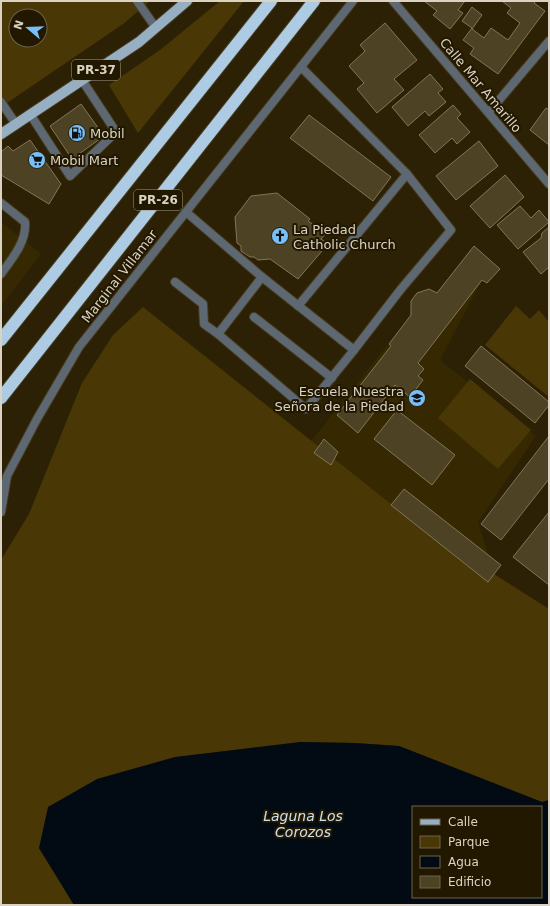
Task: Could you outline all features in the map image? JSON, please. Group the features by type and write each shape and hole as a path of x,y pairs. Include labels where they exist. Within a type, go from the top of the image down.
{"highway":[{"name":"PR-26","path":"1,340 271,1"},
{"name":"PR-26","path":"1,398 314,1"}],"main road":[{"name":"PR-37","path":"1,134 139,42 187,1"}],"street":[{"path":"137,1 156,28"},
{"name":"Marginal Villamar","path":"1,512 7,476 37,419 79,347 353,1"},
{"name":"Calle Mar Amarillo","path":"393,1 549,184"},
{"path":"489,112 549,40"},
{"path":"175,282 203,304 204,324 218,334 306,409 401,289 451,230 407,174 301,67"},
{"path":"30,114 70,176 116,132 82,80"},
{"path":"1,102 16,124"},
{"path":"298,306 407,174"},
{"path":"1,203 25,222 26,231 15,255 1,274"},
{"path":"186,212 262,277 354,350"},
{"path":"218,334 262,277"},
{"path":"254,317 332,378"},
{"path":"1,486 7,476"}],"shaded area":[{"path":"1,222 41,254 1,306"},
{"name":"Escuela Nuestra Señora de la Piedad","path":"479,250 482,280 440,360 536,436 478,522 494,574 488,582 311,441 405,323"}],"green space":[{"path":"1,1 150,1 123,24 1,107"},
{"path":"220,1 244,1 138,133 109,85 160,50"},
{"path":"516,306 530,319 539,310 549,322 549,397 485,345"},
{"path":"143,307 488,581 494,574 549,609 549,800 542,802 399,746 355,743 300,742 39,848 74,905 1,905 1,560 29,514 82,383 113,335"},
{"path":"470,379 531,430 498,469 438,418"}],"water":[{"name":"Laguna Los Corozos","path":"300,742 355,743 399,746 542,802 549,800 549,905 74,905 39,848 48,807 97,779 175,757"}],"building":[{"path":"424,1 465,1 458,10 463,13 450,29 433,15 437,11"},
{"path":"502,1 536,1 534,3 545,11 498,74 470,54 474,48 463,40 472,28 462,21 472,7 482,15 472,29 484,38 491,28 508,40 520,23 507,13 511,8"},
{"path":"385,23 417,60 394,79 404,90 377,113 357,89 364,83 349,66 365,51 360,45"},
{"path":"430,74 443,89 438,93 446,102 429,116 425,111 408,126 392,107"},
{"path":"81,104 104,136 72,159 50,126"},
{"path":"453,105 461,114 457,118 470,132 457,144 452,138 435,153 419,135"},
{"path":"546,108 549,110 549,145 530,130"},
{"path":"309,115 391,177 373,201 290,138"},
{"path":"30,140 61,184 49,204 1,175 1,152 8,146 13,151"},
{"path":"479,141 498,166 456,200 436,176"},
{"path":"505,175 524,197 490,228 470,206"},
{"name":"La Piedad Catholic Church","path":"277,193 310,219 308,221 326,233 321,239 328,244 298,279 270,259 258,260 254,257 250,257 241,251 241,246 237,243 235,217 251,196"},
{"path":"520,206 531,218 539,210 549,222 518,249 497,225"},
{"path":"549,227 549,267 541,274 523,252 541,238 542,233"},
{"path":"474,246 500,269 487,283 482,280 418,363 424,369 418,376 423,380 410,397 395,385 358,433 337,415 391,346 389,344 411,315 411,301 417,293 429,289 437,293"},
{"path":"481,346 549,402 549,405 535,423 465,366"},
{"path":"397,410 455,455 432,485 374,439"},
{"path":"549,436 549,479 501,540 481,524"},
{"path":"324,439 338,452 331,465 314,453"},
{"path":"404,489 501,565 488,582 391,505"},
{"path":"549,512 549,585 513,557"}],"place":[{"name":"Mobil","path":"77,133"},
{"name":"Mobil Mart","path":"37,160"},
{"name":"La Piedad Catholic Church","path":"280,236"},
{"name":"Escuela Nuestra Señora de la Piedad","path":"417,398"}]}
